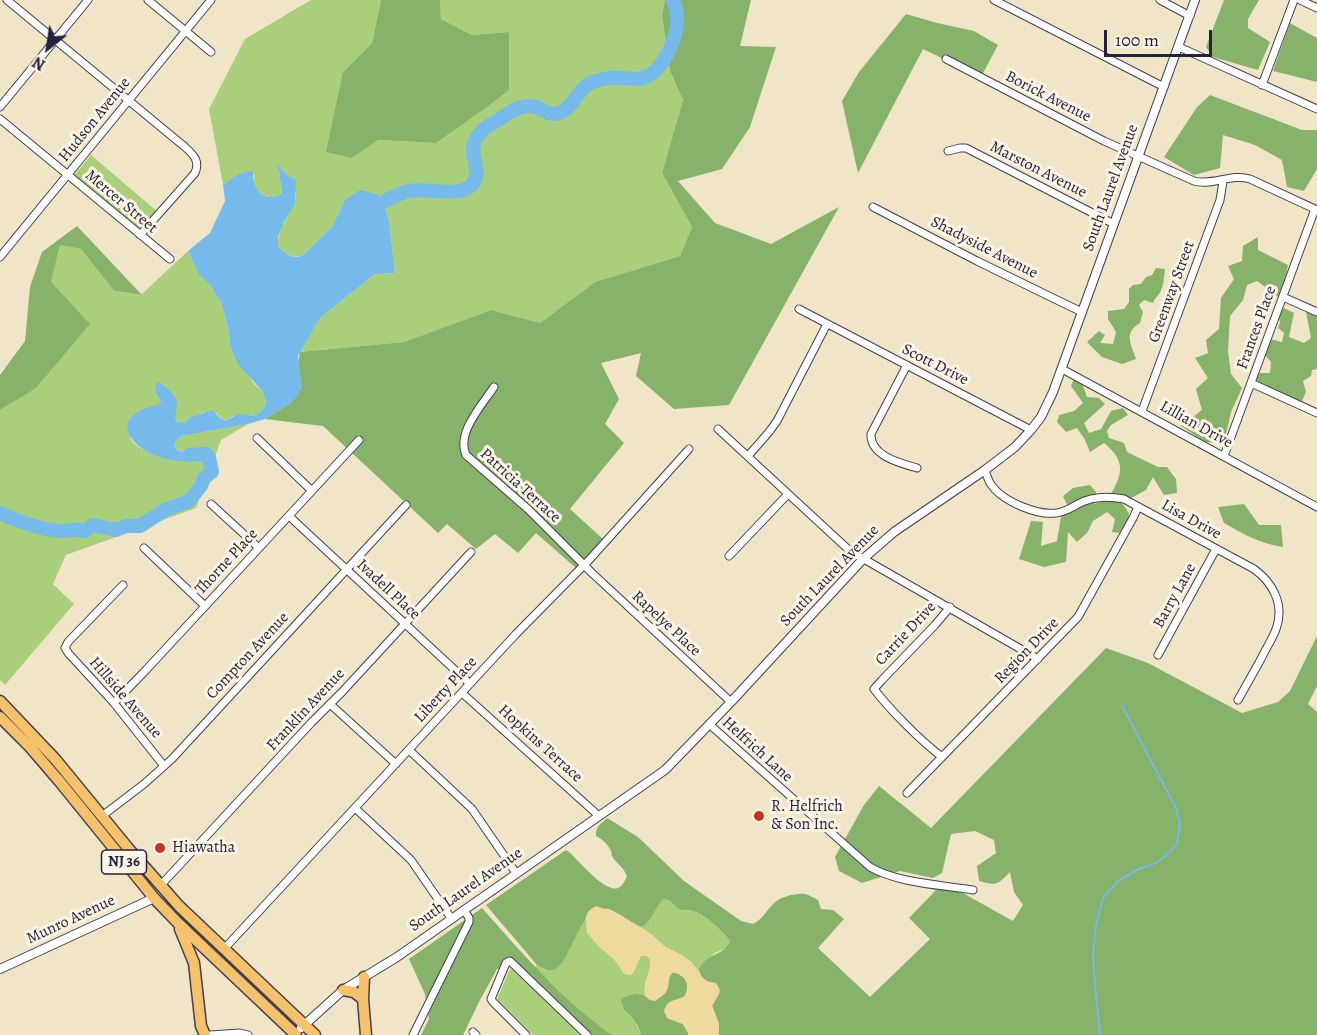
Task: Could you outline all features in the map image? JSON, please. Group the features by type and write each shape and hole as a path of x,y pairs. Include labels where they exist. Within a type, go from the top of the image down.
{"highway":[{"name":"NJ 36","path":"0,701 56,760 179,906 315,1035"},
{"name":"NJ 36","path":"0,717 52,773 154,898 295,1035"},
{"path":"178,923 194,963 201,1026 205,1035"},
{"path":"363,977 366,1035"},
{"path":"343,990 354,992 363,999"}],"street":[{"path":"8,0 185,147 196,159 195,173 140,235"},
{"path":"0,106 88,0"},
{"path":"148,0 211,52"},
{"name":"Hudson Avenue","path":"0,257 211,0"},
{"path":"994,0 1164,87"},
{"path":"1160,0 1190,16"},
{"name":"South Laurel Avenue","path":"295,1035 304,1024 343,990 397,957 665,770 863,559 894,532 1015,447 1031,430 1046,408 1062,369 1196,0"},
{"path":"1262,85 1294,0"},
{"path":"1300,0 1317,8"},
{"path":"1179,47 1317,109"},
{"name":"Borick Avenue","path":"946,59 1104,141 1194,181 1208,183 1237,176 1250,179 1316,209"},
{"name":"Mercer Street","path":"0,119 170,259"},
{"name":"Marston Avenue","path":"948,151 966,148 1114,224"},
{"name":"Greenway Street","path":"1142,411 1220,200 1223,181"},
{"name":"Shadyside Avenue","path":"873,207 1082,312"},
{"name":"Frances Place","path":"1224,456 1316,209"},
{"path":"1283,297 1317,312"},
{"name":"Scott Drive","path":"799,309 1031,430"},
{"path":"748,456 777,421 827,324"},
{"path":"907,365 870,438 874,446 895,462 917,468"},
{"name":"Lillian Drive","path":"1062,369 1317,507"},
{"path":"1251,383 1317,413"},
{"name":"Patricia Terrace","path":"494,387 465,433 463,443 466,455 529,510 584,565"},
{"path":"718,429 850,552 1038,659"},
{"path":"257,438 312,491"},
{"name":"Thorne Place","path":"114,703 359,440"},
{"name":"Liberty Place","path":"224,948 526,624 584,565 689,449"},
{"name":"Lisa Drive","path":"985,470 990,483 1000,493 1036,512 1060,512 1085,501 1103,497 1124,500 1254,569 1263,576 1273,590 1279,606 1279,620 1274,634 1238,700"},
{"path":"729,556 788,494"},
{"path":"211,504 259,548"},
{"name":"Compton Avenue","path":"102,816 164,766 406,505"},
{"name":"Region Drive","path":"907,793 1082,611 1138,507"},
{"name":"Ivadell Place","path":"289,516 470,684"},
{"path":"144,548 205,606"},
{"name":"Barry Lane","path":"1158,655 1216,549"},
{"name":"Franklin Avenue","path":"161,885 471,552"},
{"name":"Rapelye Place","path":"584,565 731,702"},
{"name":"Hillside Avenue","path":"123,585 68,642 65,648 114,703 164,766"},
{"name":"Carrie Drive","path":"942,757 883,701 874,689 950,607"},
{"name":"Hopkins Terrace","path":"462,693 599,816"},
{"path":"330,704 396,764"},
{"name":"Helfrich Lane","path":"710,724 870,867 882,873 909,880 973,890"},
{"path":"409,750 472,810 516,873"},
{"path":"355,808 411,860 451,918"},
{"name":"Munro Avenue","path":"0,969 154,898"},
{"path":"413,1035 469,922 464,910"},
{"path":"526,1035 491,999 506,963 510,961 587,1035"},
{"path":"210,1035 240,1033 248,1035"}],"green space":[{"path":"311,0 381,0 372,43 343,72 352,158 377,140 436,143 509,90 509,32 472,35 441,19 440,0 665,0 662,15 670,71 683,100 662,173 692,227 680,256 595,282 540,323 491,310 404,342 300,352 320,318 375,274 395,273 389,220 379,195 345,200 332,227 303,255 293,256 286,253 278,246 284,222 294,206 295,189 277,165 282,193 274,197 259,192 254,184 254,174 244,172 223,185 209,109 245,39"},
{"path":"381,0 440,0 441,19 472,35 509,32 509,90 436,143 378,140 352,158 326,152 343,72 372,43"},
{"path":"665,0 751,0 740,46 776,47 750,127 722,169 678,181 715,223 771,244 839,207 729,405 674,409 636,376 641,353 601,363 619,399 605,424 624,443 570,509 604,540 577,569 536,533 518,553 495,534 476,549 447,524 438,533 323,426 265,419 292,402 300,352 404,342 491,310 540,323 595,282 680,256 692,227 662,173 683,100 670,71 662,15"},
{"path":"1224,0 1259,0 1248,19 1248,28 1270,42 1258,70 1213,57 1206,47"},
{"path":"906,14 974,31 998,45 981,77 923,49 858,173 842,101 859,72"},
{"path":"1290,23 1317,38 1317,82 1273,71"},
{"path":"1210,95 1302,130 1317,130 1317,169 1304,191 1287,187 1282,160 1255,145 1223,135 1220,168 1194,175 1164,157 1197,107"},
{"path":"91,155 159,213 141,234 72,178"},
{"path":"77,226 142,295 114,291 81,249 60,245 51,282 90,324 35,389 0,410 0,375 25,341 30,287 42,252"},
{"path":"1258,237 1258,250 1288,265 1284,285 1278,297 1257,281 1247,285 1243,300 1230,316 1228,351 1231,374 1242,388 1231,412 1224,443 1205,442 1181,426 1202,410 1196,389 1208,378 1195,358 1208,353 1206,340 1219,329 1221,298 1234,279 1228,266 1242,261 1243,246"},
{"path":"60,245 81,249 114,291 141,295 188,251 199,274 211,286 222,305 230,345 254,384 263,392 266,403 262,411 254,416 233,416 225,421 217,413 208,412 179,423 175,419 164,386 157,383 156,390 160,405 143,410 129,420 131,439 147,452 173,460 193,459 204,455 177,450 174,445 175,441 181,436 248,424 221,440 196,508 66,555 53,584 74,604 5,685 0,680 0,410 35,389 51,281"},
{"path":"1156,268 1165,269 1162,288 1153,303 1144,300 1139,305 1143,312 1140,323 1130,335 1136,359 1122,364 1102,357 1087,342 1099,331 1105,335 1100,343 1113,344 1116,332 1108,319 1108,311 1124,309 1129,302 1129,289 1133,285 1141,284 1146,277 1152,275"},
{"path":"1284,308 1294,313 1289,337 1304,343 1311,338 1306,312 1317,315 1317,369 1312,370 1311,376 1303,381 1306,392 1302,401 1279,395 1254,380 1260,373 1270,373 1271,362 1264,354 1270,339 1282,342 1284,333 1278,328 1280,322 1278,315"},
{"path":"1074,379 1083,386 1087,397 1099,398 1105,404 1084,423 1089,433 1101,429 1111,411 1123,408 1128,415 1111,425 1107,431 1109,438 1124,443 1127,452 1158,467 1167,467 1176,479 1177,493 1164,495 1153,477 1146,490 1122,503 1129,513 1128,522 1119,533 1112,532 1115,519 1107,512 1093,521 1087,533 1077,542 1068,532 1066,562 1044,567 1019,559 1031,521 1043,522 1041,546 1057,541 1061,517 1068,507 1063,496 1073,488 1090,485 1096,492 1094,504 1107,500 1119,477 1119,463 1112,450 1104,443 1090,452 1077,428 1066,432 1057,422 1059,415 1074,411 1083,403 1071,386"},
{"path":"1244,504 1259,525 1281,525 1283,547 1245,535 1224,523 1218,507"},
{"path":"1317,636 1317,686 1308,704 1317,712 1317,1035 719,1035 719,1024 712,1006 719,989 718,986 703,978 699,969 707,960 724,949 730,941 718,928 698,913 679,909 669,900 663,899 648,921 640,927 608,909 589,911 564,960 555,969 548,970 537,965 486,905 566,850 606,886 620,887 627,877 626,873 614,859 608,846 596,836 597,828 607,818 638,837 684,881 741,921 753,924 783,897 797,894 805,894 818,900 821,909 833,910 844,919 818,948 870,997 930,939 909,918 938,888 961,892 1013,921 1023,905 1014,892 1010,872 996,883 979,881 977,866 996,853 994,840 975,831 951,834 942,873 933,878 900,871 862,883 839,871 835,857 864,805 879,786 931,828 1106,648 1148,663 1242,713 1278,702 1290,691"},
{"path":"663,899 668,899 681,909 703,915 730,941 726,948 715,953 699,969 699,972 683,956 664,946 638,926 643,926"},
{"path":"482,908 559,991 612,1035 589,1035 511,965 497,969 463,1035 421,1035 429,1019 425,994 409,959"},
{"path":"586,916 587,933 621,966 625,974 631,975 641,956 647,956 650,959 651,964 645,985 646,997 633,995 624,1010 630,1015 641,1035 612,1035 590,1020 534,967 537,965 544,970 564,960"},
{"path":"511,969 582,1035 533,1035 497,999"},
{"path":"672,973 683,977 688,990 684,997 678,999 667,1018 683,1024 688,1035 641,1035 638,1026 624,1010 621,1000 635,994 650,1000 668,987"}],"sand":[{"path":"596,906 619,914 645,930 664,946 692,963 706,981 716,983 720,990 712,1006 719,1024 719,1035 688,1035 683,1024 667,1018 664,1011 667,1004 684,997 686,993 686,980 681,975 672,973 666,992 655,1001 648,999 644,990 650,958 641,956 631,975 623,973 616,962 597,945 588,932 588,913"}],"water":[{"path":"276,163 288,176 296,180 295,204 278,237 278,246 283,251 290,256 303,255 332,227 345,200 360,190 379,195 389,220 395,273 375,274 320,318 298,356 302,387 292,402 265,419 181,436 176,441 174,445 177,450 206,454 198,457 176,461 151,454 131,438 127,424 130,418 137,413 160,404 155,390 157,382 175,397 177,404 175,419 179,423 184,423 191,417 210,411 214,411 225,421 238,414 254,416 262,411 266,403 263,392 238,364 230,345 222,305 211,286 199,275 188,251 210,233 225,201 223,185 237,175 253,172 255,187 265,196 274,197 282,193"}],"waterway":[{"path":"367,209 408,191 449,192 471,186 476,176 473,154 476,138 485,128 512,111 532,106 555,114 566,109 583,89 593,82 610,78 640,79 650,75 662,63 674,38 677,16 673,0"},
{"path":"0,513 30,525 55,531 85,531 93,525 116,530 126,526 140,526 165,510 189,501 201,486 204,478 212,472 209,457 206,454 189,455"},
{"path":"1100,1035 1093,955 1096,925 1103,898 1119,880 1156,863 1170,852 1177,843 1180,824 1176,808 1122,706"}],"place":[{"name":"R. Helfrich & Son Inc.","path":"759,816"},
{"name":"Hiawatha","path":"160,848"}]}
